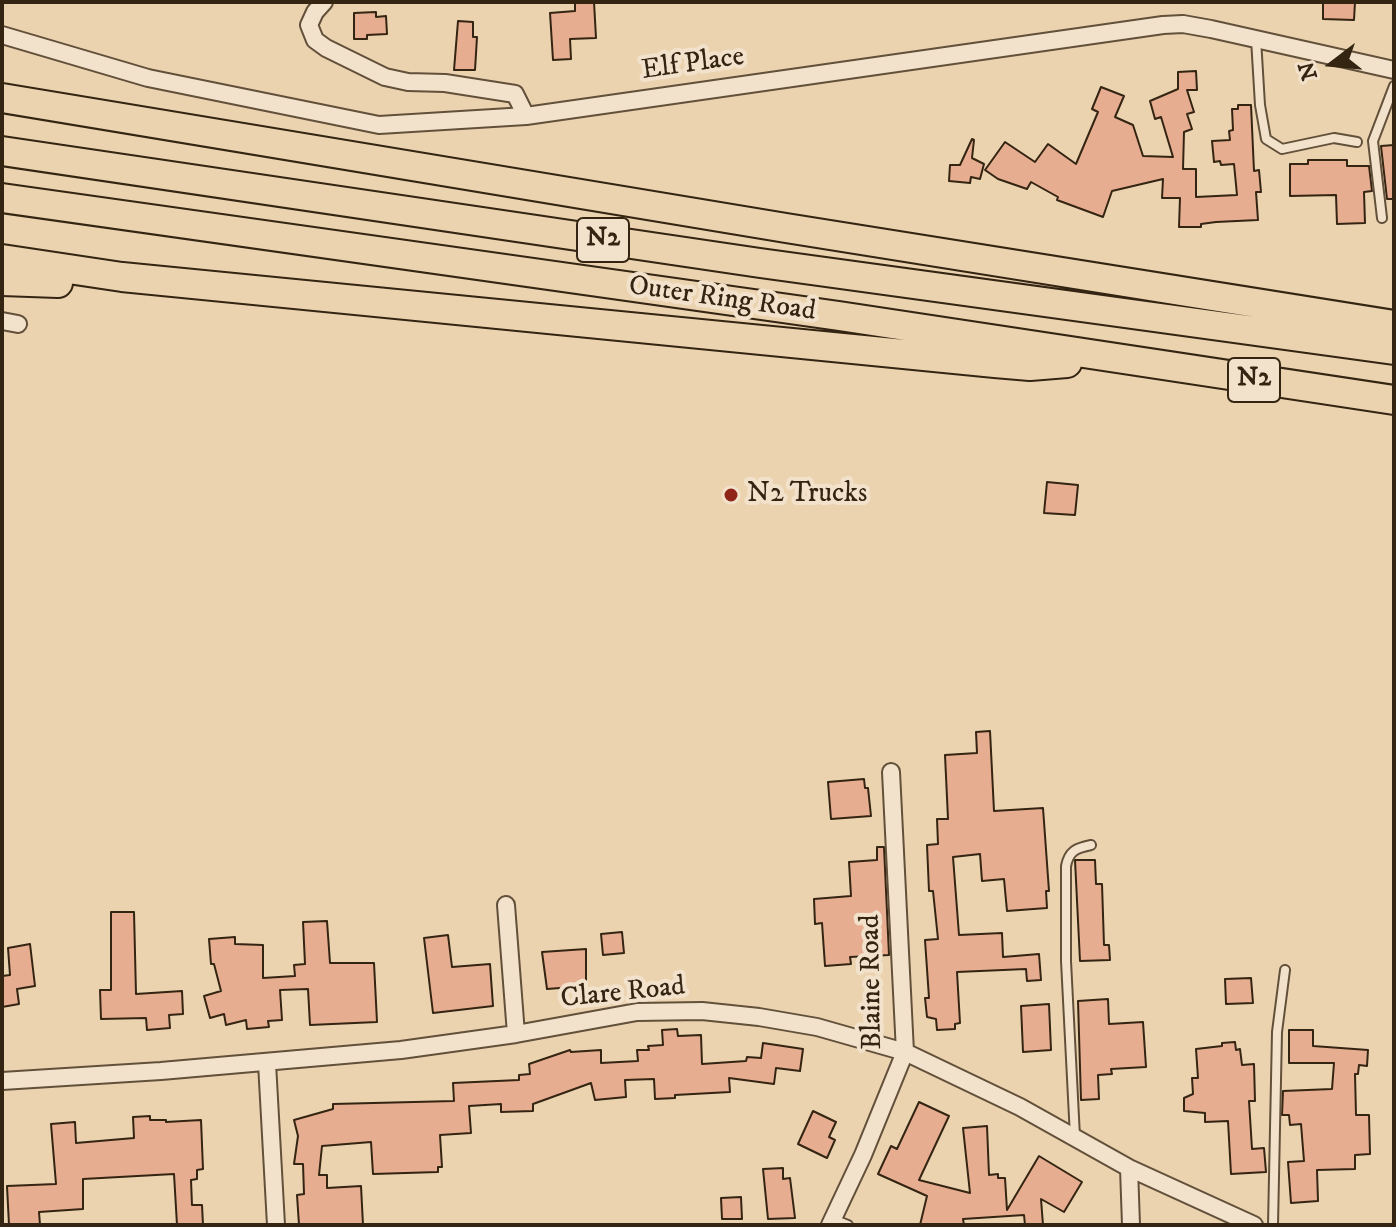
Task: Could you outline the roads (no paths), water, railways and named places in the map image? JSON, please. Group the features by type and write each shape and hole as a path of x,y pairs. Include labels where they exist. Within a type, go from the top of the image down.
{"highway":[{"path":"2,86 83,110"},
{"path":"2,98 1394,325"},
{"name":"Outer Ring Road","path":"2,151 729,259 1394,350"},
{"name":"Outer Ring Road","path":"2,198 809,312 1394,400"},
{"path":"2,259 122,277 995,363 1030,366 1113,359"},
{"path":"2,281 79,283 122,277"}],"street":[{"path":"324,2 309,25 315,40 326,48 385,77 515,94 526,116"},
{"name":"Elf Place","path":"2,35 148,78 379,125 526,116 1163,25 1183,24 1256,38 1394,70"},
{"name":"Blaine Road","path":"837,1223 905,1052 891,772"},
{"path":"506,905 516,1034"},
{"name":"Clare Road","path":"2,1081 267,1063 401,1050 516,1034 637,1012 702,1011 817,1027 905,1052 1020,1107 1129,1168 1254,1225"},
{"path":"267,1063 276,1225"},
{"path":"1129,1168 1131,1225"}],"lane":[{"path":"1256,38 1260,105 1266,139 1282,149 1334,138 1357,142"},
{"path":"1382,218 1373,141 1394,86"},
{"path":"1075,1137 1066,961 1066,866 1073,850 1091,845"},
{"path":"1273,1225 1277,1032 1285,970"}],"place":[{"name":"N2 Trucks","path":"731,495"}]}
